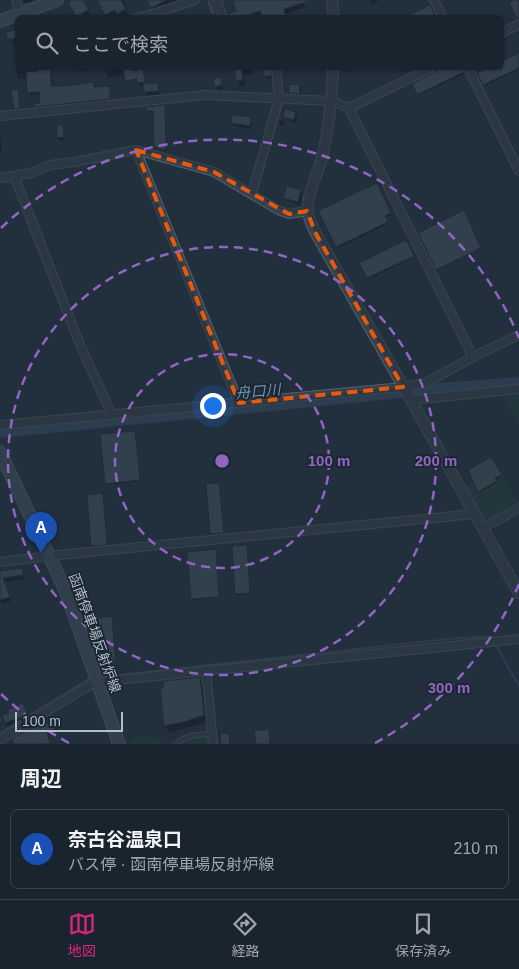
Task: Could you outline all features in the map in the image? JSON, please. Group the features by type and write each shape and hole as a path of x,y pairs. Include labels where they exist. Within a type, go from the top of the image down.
{"main road":[{"path":"25,15 57,0"},
{"path":"0,21 15,18"},
{"name":"函南停車場反射炉線","path":"0,452 66,592 119,744"}],"street":[{"path":"16,0 23,15"},
{"path":"149,15 195,0"},
{"path":"218,0 222,15"},
{"path":"332,0 334,15"},
{"path":"434,0 442,15"},
{"path":"504,32 519,24"},
{"path":"252,193 279,99 276,70"},
{"path":"333,70 332,101 321,161 310,192 308,210 314,232 519,592"},
{"path":"349,108 427,70"},
{"path":"469,70 519,171"},
{"path":"0,116 205,95 332,101 349,108 473,357"},
{"path":"0,178 31,173 50,165 136,150 214,172 278,210 290,214 308,210"},
{"path":"136,150 239,403"},
{"path":"14,176 81,347 112,416"},
{"path":"0,425 112,416 403,387 426,383 519,334"},
{"path":"411,400 519,389"},
{"path":"483,528 519,508"},
{"path":"0,562 474,514"},
{"path":"5,740 96,679 206,670 519,638"},
{"path":"206,670 213,744"}],"lane":[{"path":"176,744 181,739 189,736 212,734"}],"path":[{"path":"0,718 5,740"}],"highlighted area":[{"path":"136,150 214,172 289,214 307,211 315,232 403,387 239,403"}],"green space":[{"path":"519,392 519,424 500,393"},
{"path":"502,476 519,504 485,523 465,487 472,483 478,493 498,482 497,479"},
{"path":"141,735 155,738 167,744 129,744"},
{"path":"210,736 211,744 167,744 191,738"}],"building":[{"path":"83,0 88,10 79,15 75,15 68,2"},
{"path":"97,0 121,0 126,9 117,14 115,10 105,15"},
{"path":"146,0 167,0 151,8"},
{"path":"206,0 211,0 216,14 211,15"},
{"path":"233,0 309,1 284,9 285,15 262,15 260,11 249,15 228,15 236,11"},
{"path":"519,0 519,18 517,19 509,2"},
{"path":"430,5 435,15 409,15"},
{"path":"15,30 15,38 8,39 5,33"},
{"path":"519,53 519,68 483,85 477,73 484,70 504,70 504,60"},
{"path":"51,70 51,86 94,82 94,87 110,86 110,99 34,107 34,103 40,103 39,92 27,93 26,72"},
{"path":"123,70 143,70 145,82 137,83 137,79 125,81"},
{"path":"234,70 242,70 243,80 236,81"},
{"path":"262,70 271,70 271,76 263,76"},
{"path":"438,70 463,70 464,72 417,95 412,84"},
{"path":"221,77 222,85 215,87 213,79"},
{"path":"143,83 158,83 159,91 144,92"},
{"path":"299,84 300,94 289,93 289,85"},
{"path":"18,89 20,108 14,109 11,90"},
{"path":"165,105 166,150 154,147 153,111 146,111 146,107"},
{"path":"285,109 296,112 294,120 283,117"},
{"path":"232,115 251,117 250,126 231,123"},
{"path":"57,125 63,125 64,137 57,138"},
{"path":"377,183 391,213 385,216 388,222 336,247 318,211"},
{"path":"287,186 301,190 298,202 283,198"},
{"path":"464,210 481,248 436,270 418,233"},
{"path":"406,240 414,256 367,278 359,263"},
{"path":"135,431 140,480 105,484 100,434"},
{"path":"491,457 502,475 495,478 497,481 478,492 468,470"},
{"path":"219,483 224,533 210,534 206,484"},
{"path":"103,493 107,545 91,546 87,495"},
{"path":"247,545 250,593 235,594 232,546"},
{"path":"216,549 219,597 191,599 187,552"},
{"path":"22,568 23,575 3,578 10,597 0,600 0,571"},
{"path":"112,616 116,666 100,668 96,632 88,633 84,621"},
{"path":"200,677 204,715 164,726 160,689 163,688 163,681"},
{"path":"23,703 28,715 5,723 2,715 9,713 7,710"},
{"path":"55,720 57,728 47,732 50,744 14,744 12,739 29,729"},
{"path":"269,729 270,744 256,744 254,731"},
{"path":"229,733 230,744 221,744 220,734"}],"waterway":[{"name":"舟口川","path":"0,432 400,392 519,383"},
{"path":"99,677 449,639 491,636 493,640"},
{"path":"495,644 519,686"},
{"path":"0,733 92,677"}],"place":[{"name":"奈古谷温泉口","path":"41,553"}]}
